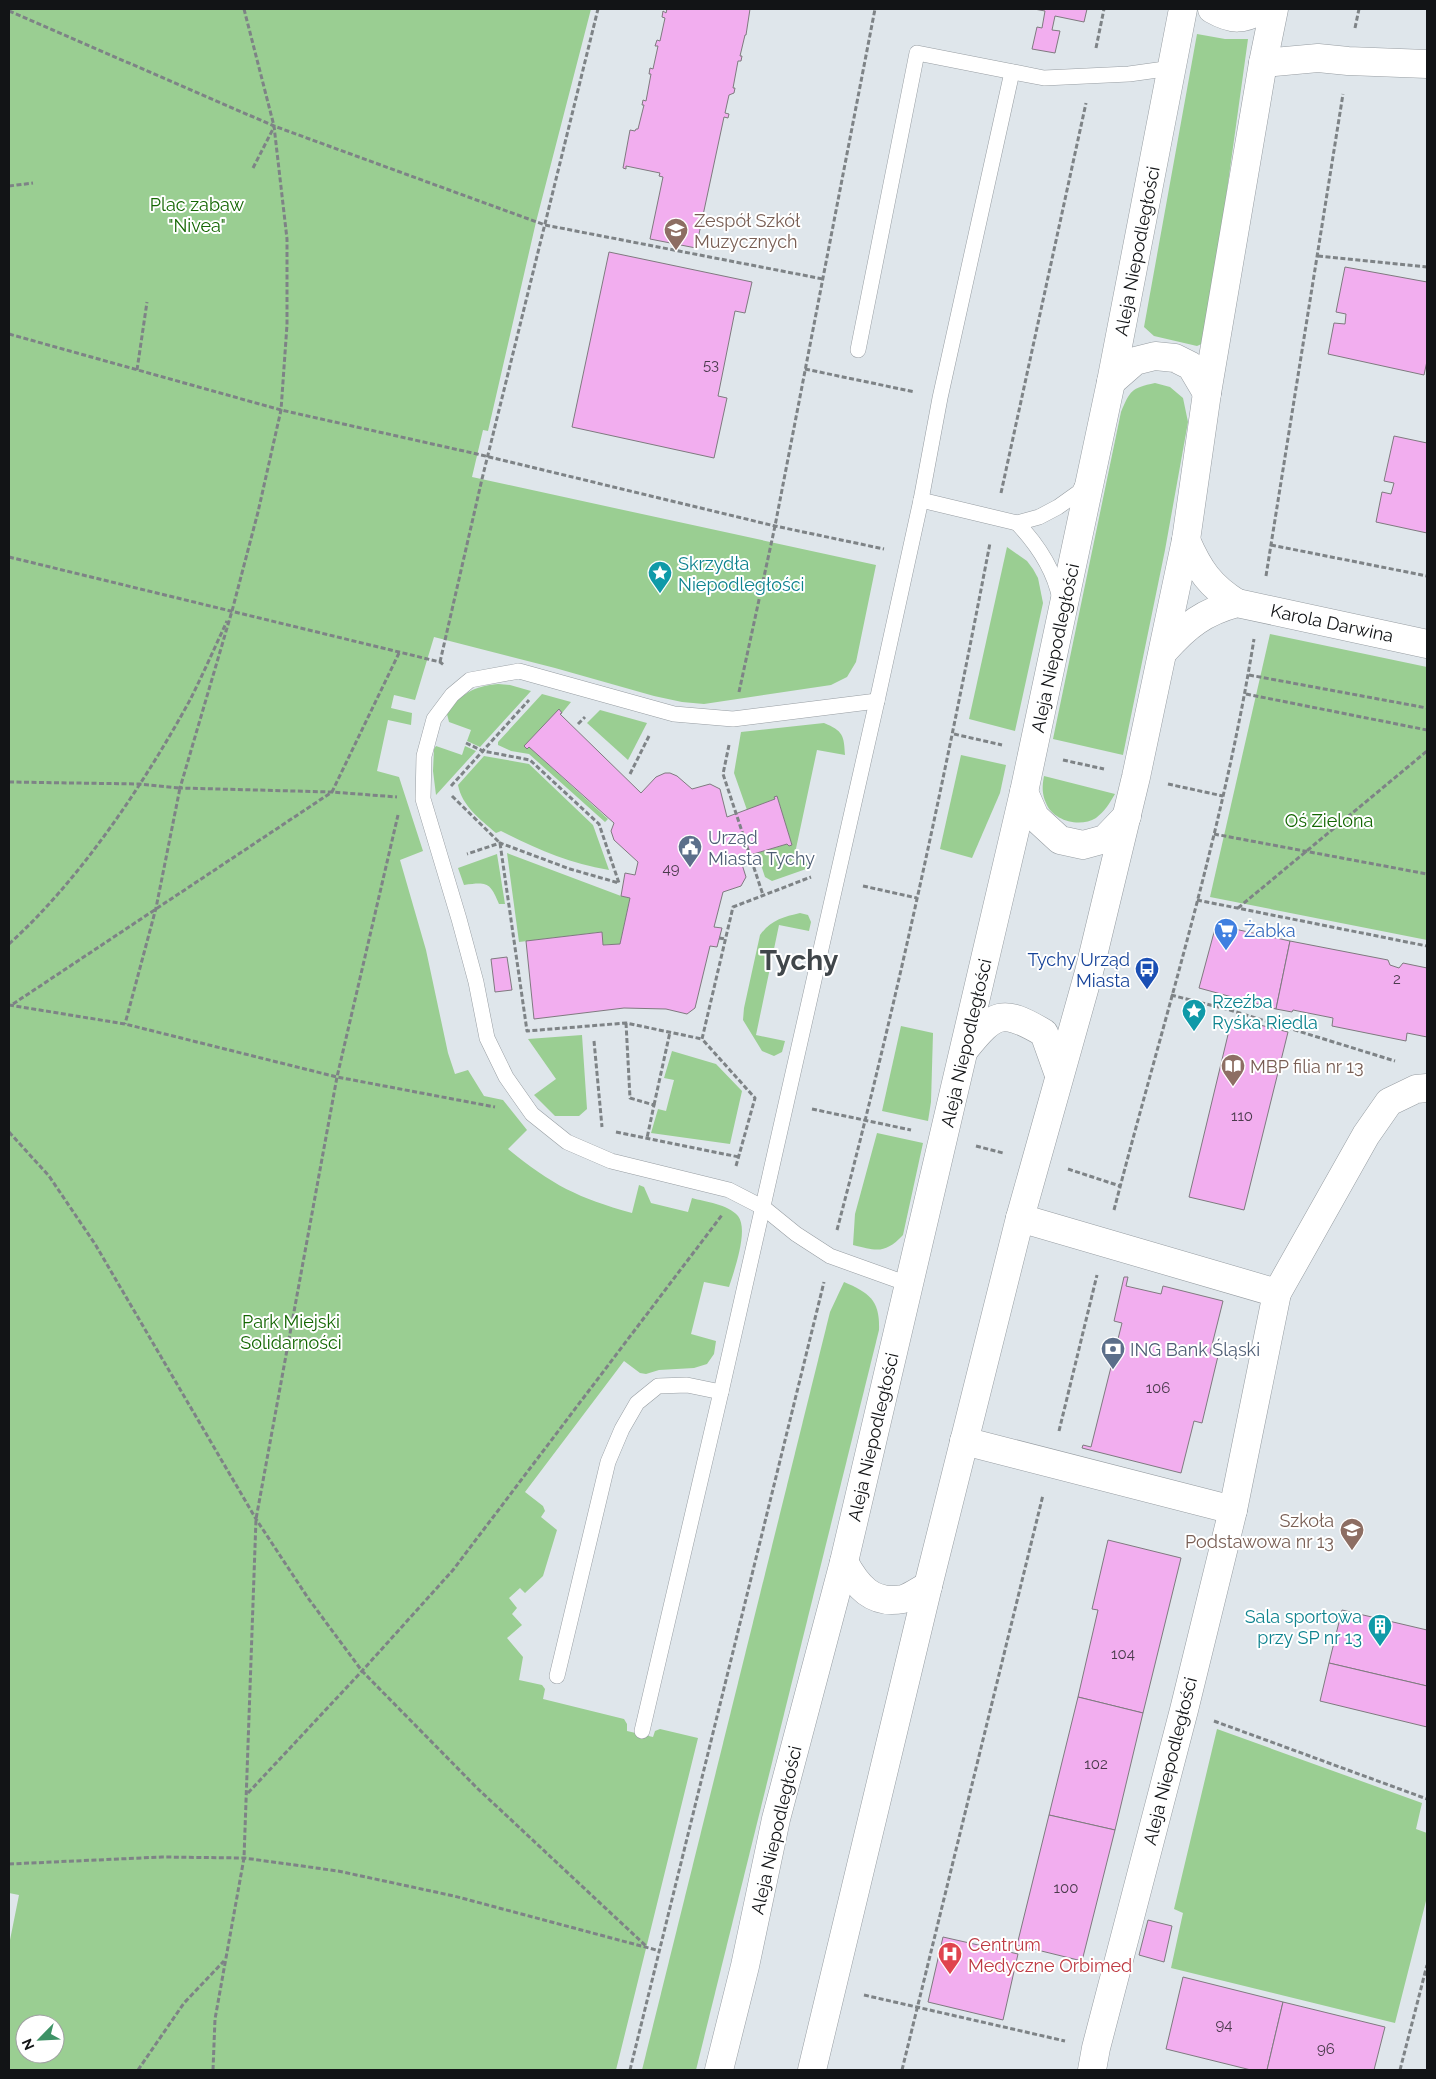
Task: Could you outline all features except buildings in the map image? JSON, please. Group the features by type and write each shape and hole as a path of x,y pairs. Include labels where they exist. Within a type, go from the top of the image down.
{"street":[{"name":"Aleja Niepodległości","path":"719,2070 745,1966 776,1819 844,1562 1024,792 1111,382 1183,9"},
{"path":"1212,9 1226,17 1247,18 1264,9"},
{"path":"812,2070 928,1586 1020,1218 1089,972 1127,816 1164,651 1186,540 1207,393 1263,62 1274,9"},
{"path":"1263,62 1318,58 1427,64"},
{"path":"1111,382 1135,361 1162,356 1175,358 1191,366 1207,393"},
{"name":"Karola Darwina","path":"1186,540 1195,561 1206,578 1237,604"},
{"name":"Karola Darwina","path":"1164,651 1177,636 1200,617 1218,608 1237,604 1427,644"},
{"path":"1024,792 1035,817 1060,840 1083,845 1105,839 1127,816"},
{"path":"964,1050 985,1025 1004,1016 1024,1022 1044,1033 1059,1075"},
{"name":"Aleja Niepodległości","path":"1094,2059 1184,1710 1233,1510 1277,1293 1366,1135 1389,1102 1416,1089 1427,1088"},
{"path":"1020,1218 1277,1293"},
{"path":"964,1442 1233,1510"},
{"path":"844,1562 862,1590 883,1599 904,1599 928,1586"}],"lane":[{"path":"858,350 917,53 1044,78 1070,78 1172,68"},
{"path":"642,1731 764,1208 837,881 921,500 940,398 1012,72"},
{"path":"921,500 1017,523 1039,517 1058,507 1078,492 1092,472"},
{"path":"1017,523 1034,541 1047,561 1058,587 1063,614"},
{"path":"877,701 733,719 674,714 519,671 470,680 452,695 434,719 424,756 423,799 440,863 466,946 487,1038 506,1077 532,1114 567,1142 611,1161 729,1190 764,1208 796,1234 830,1256 908,1284"},
{"path":"557,1676 608,1462 622,1429 637,1403 658,1386 687,1384 721,1392"}],"path":[{"path":"125,1024 156,908 180,788 232,611 282,410 287,325 287,238 274,126 244,9"},
{"path":"440,662 488,456 598,9"},
{"path":"764,895 724,774 733,719 775,526 875,9"},
{"path":"1095,53 1104,9"},
{"path":"1265,581 1348,61 1358,9"},
{"path":"9,11 274,126 545,225 823,279"},
{"path":"1000,494 1086,102"},
{"path":"253,168 274,126"},
{"path":"9,186 33,183"},
{"path":"1318,256 1427,267"},
{"path":"137,370 147,302"},
{"path":"9,334 282,410 488,456 775,526 909,554"},
{"path":"805,370 940,398"},
{"path":"630,2070 830,1256 866,1119 954,734 992,537"},
{"path":"1271,545 1427,576"},
{"path":"9,557 440,662 470,680"},
{"path":"9,944 74,875 140,784 190,700 232,611"},
{"path":"1164,783 1223,796 1246,694 1255,638"},
{"path":"11,1005 332,792 399,653"},
{"path":"1249,675 1427,708"},
{"path":"466,744 483,751 530,760 599,824 621,884 570,869 500,843 446,791 483,751 549,679"},
{"path":"1246,694 1427,730"},
{"path":"630,774 662,710"},
{"path":"954,734 1006,746"},
{"path":"1238,908 1427,751"},
{"path":"1057,759 1110,771"},
{"path":"9,782 140,784 180,788 332,792 423,799"},
{"path":"214,2070 215,2020 244,1858 248,1794 256,1519 337,1077 403,797"},
{"path":"1214,834 1427,874"},
{"path":"440,863 500,843"},
{"path":"500,843 527,1031 626,1023 702,1039 755,1098 866,1119 920,1132"},
{"path":"702,1039 733,907 814,876 918,898"},
{"path":"1197,900 1427,946"},
{"path":"719,938 726,939"},
{"path":"1172,995 1230,1010 1402,1064"},
{"path":"11,1005 125,1024 337,1077 532,1114"},
{"path":"626,1023 630,1098 654,1105"},
{"path":"647,1138 670,1032"},
{"path":"593,1127 602,1129 594,1041"},
{"path":"248,1794 453,1570 724,1212 755,1098"},
{"path":"611,1131 738,1157"},
{"path":"9,1132 49,1176 95,1244 256,1519 308,1598 362,1671 477,1788 646,1946"},
{"path":"971,1145 1009,1154"},
{"path":"1065,1168 1120,1186"},
{"path":"1184,1710 1427,1799"},
{"path":"9,1864 162,1857 244,1858 338,1871 435,1892 660,1951"},
{"path":"138,2070 184,2003 225,1959"},
{"path":"1400,2070 1427,1965"},
{"path":"832,1987 1094,2059"}],"green space":[{"name":"Park Miejski Solidarności","path":"9,9 591,9 536,222 488,431 483,430 472,477 876,565 856,662 847,677 831,685 704,704 682,702 434,637 415,700 394,695 391,708 412,713 411,725 388,720 377,771 399,777 423,851 400,860 426,950 448,1053 455,1074 468,1070 484,1096 503,1100 527,1130 508,1149 552,1181 596,1202 632,1213 639,1185 644,1187 651,1203 688,1212 692,1198 728,1209 738,1216 741,1222 740,1251 729,1287 704,1282 691,1334 716,1341 714,1354 707,1364 694,1368 659,1370 646,1374 640,1373 624,1361 525,1492 543,1506 545,1511 541,1517 557,1530 543,1576 525,1593 520,1588 509,1598 517,1608 512,1614 522,1625 507,1638 523,1657 519,1680 542,1685 545,1689 543,1699 624,1719 627,1724 627,1731 653,1737 655,1731 660,1729 698,1738 616,2070 9,2070 9,1945 19,1895 9,1893"},
{"path":"1197,34 1225,39 1248,39 1206,342 1197,346 1154,336 1144,327"},
{"path":"1155,383 1170,387 1183,398 1188,422 1165,550 1123,755 1053,739 1121,412 1132,392"},
{"path":"1007,547 1027,561 1033,569 1038,578 1043,603 1015,731 969,719"},
{"name":"Oś Zielona","path":"1270,634 1427,667 1427,940 1210,897"},
{"path":"498,684 510,685 531,691 480,747 467,741 471,730 449,722 447,714 457,701 468,692"},
{"path":"542,694 571,702 562,713 559,710 529,747 608,819 605,822 529,754 511,751 498,745 498,742"},
{"path":"600,710 647,723 628,760 587,723"},
{"path":"824,723 841,734 845,755 817,750 794,858 810,862 809,868 772,881 765,877 757,853 787,844 789,846 792,845 777,796 775,799 747,810 734,773 741,732"},
{"path":"436,746 462,755 465,746 476,751 436,795 433,771 434,749"},
{"path":"961,755 1006,765 1000,793 972,858 940,849"},
{"path":"484,756 529,764 593,825 609,870 553,855 501,831 496,833 478,817 463,799 458,785"},
{"path":"1044,776 1115,794 1109,804 1096,818 1082,822 1068,821 1055,814 1046,803 1043,790"},
{"path":"507,853 630,898 620,944 603,945 601,932 519,942"},
{"path":"497,854 505,904 499,904 493,891 487,885 464,885 458,868"},
{"path":"800,913 808,915 811,922 809,931 779,925 756,1035 785,1041 782,1052 774,1056 762,1051 743,1020 744,1008 760,935 768,926 778,920"},
{"path":"901,1026 933,1033 931,1102 928,1121 882,1111"},
{"path":"582,1035 587,1109 579,1116 555,1116 534,1095 556,1079 528,1039"},
{"path":"672,1051 716,1064 742,1091 730,1144 651,1133 658,1109 666,1111 674,1080 664,1078"},
{"path":"877,1133 923,1143 903,1235 886,1248 868,1249 853,1245 855,1214"},
{"path":"844,1282 861,1290 872,1299 878,1312 879,1330 696,2070 642,2070 830,1312"},
{"path":"1217,1729 1422,1803 1416,1829 1427,1833 1427,1897 1395,2023 1171,1968 1183,1913 1174,1909"}],"place":[{"name":"Zespół Szkół Muzycznych","path":"676,251"},
{"name":"Skrzydła Niepodległości","path":"660,594"},
{"name":"Urząd Miasta Tychy","path":"690,868"},
{"name":"Żabka","path":"1226,951"},
{"name":"Tychy Urząd Miasta","path":"1147,990"},
{"name":"Rzeźba Ryśka Riedla","path":"1194,1032"},
{"name":"MBP filia nr 13","path":"1233,1087"},
{"name":"ING Bank Śląski","path":"1113,1370"},
{"name":"Szkoła Podstawowa nr 13","path":"1352,1551"},
{"name":"Sala sportowa przy SP nr 13","path":"1380,1647"},
{"name":"Centrum Medyczne Orbimed","path":"950,1975"}],"district":[{"name":"Tychy","path":"799,960"}],"park label":[{"name":"Plac zabaw \"Nivea\"","path":"197,214"}]}
